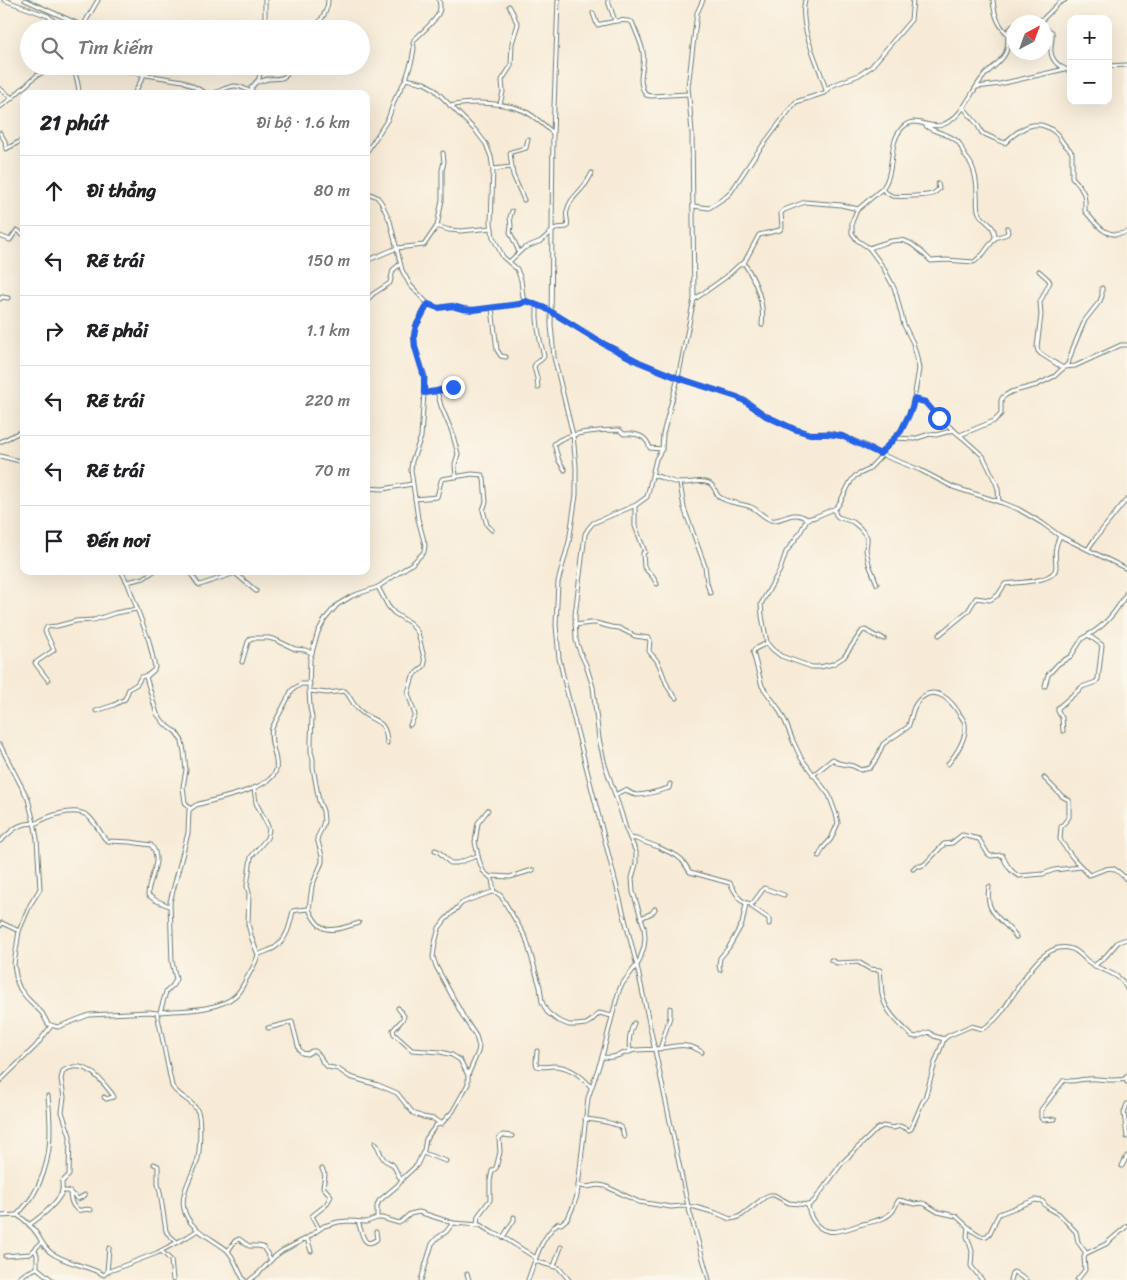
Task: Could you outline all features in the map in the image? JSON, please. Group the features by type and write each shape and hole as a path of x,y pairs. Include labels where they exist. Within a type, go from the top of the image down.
{"street":[{"path":"4,0 48,16 52,20"},
{"path":"25,0 71,20"},
{"path":"85,20 98,0"},
{"path":"264,20 265,0"},
{"path":"321,20 328,6 328,0"},
{"path":"370,147 385,125 395,99 406,79 414,48 412,43 437,16 440,11 439,0"},
{"path":"558,0 553,134 550,311 554,357 573,435 576,467 576,495 569,542 558,582 556,624 559,658 637,966 688,1206 709,1280"},
{"path":"528,1280 543,1240 548,1232 558,1223 561,1224 568,1218 577,1196 585,1119 591,1086 602,1057 620,988 637,966 644,947 645,932 632,883 636,856 605,765 593,687 586,664 577,646 575,625 586,531 593,523 636,505 647,497 656,459 662,449 663,434 678,378 694,299 692,132 688,80 696,21 703,0"},
{"path":"805,0 803,9 805,24 826,90"},
{"path":"693,206 709,208 729,194 754,157 796,102 824,93 834,84 859,75 871,67 912,19 913,0"},
{"path":"1047,15 1059,3 1065,0"},
{"path":"608,1 615,21"},
{"path":"993,1 999,26 1007,33"},
{"path":"500,104 503,94 502,80 511,66 513,38 518,24 509,6"},
{"path":"593,13 596,25 615,21 632,22 643,52 640,78 646,95 688,94"},
{"path":"1052,32 1052,46"},
{"path":"884,639 864,630 844,658 833,664 820,667 812,666 781,656 767,643 761,604 780,570 786,552 807,519 834,509 839,504 855,476 868,470 901,431 912,408 918,376 917,358 913,343 904,326 895,290 883,267 869,248 857,240 852,233 853,219 859,209 882,189 886,182 894,144 899,132 905,125 916,122 937,126 946,123 956,116 983,77 1000,62 1007,52"},
{"path":"1052,54 1054,59 1065,69"},
{"path":"1112,66 1127,65"},
{"path":"976,87 1000,84 1065,69"},
{"path":"21,90 38,75"},
{"path":"76,75 79,90"},
{"path":"136,90 144,75 183,81 197,90"},
{"path":"252,90 251,88 259,75"},
{"path":"256,82 268,79 281,79 287,75"},
{"path":"406,79 428,84 437,91 486,144 493,169 493,238 500,254 517,269 523,298 526,301 550,311 615,350 678,378 737,397 766,416 806,434 842,436 881,455 920,470 953,487 1018,509 1060,536 1127,569"},
{"path":"222,90 236,85 248,90"},
{"path":"0,90 12,98"},
{"path":"0,107 20,91"},
{"path":"450,106 469,103 500,104 527,112 553,134"},
{"path":"963,107 982,133 1005,143 1017,132 1037,124 1045,126 1056,134 1072,153 1072,176 1084,194 1085,211 1104,232 1119,234 1127,232"},
{"path":"869,248 902,240 914,246 932,261 974,262 983,254 994,238 995,234 991,224 978,211 974,171 960,144 955,139 926,125"},
{"path":"0,133 5,141 6,149 20,142"},
{"path":"524,200 513,175 511,152 526,148 528,139"},
{"path":"370,259 396,248 424,244 436,226 442,200 443,154"},
{"path":"493,169 512,167"},
{"path":"509,262 528,246 541,242 556,228 567,227 566,213 570,204 592,173"},
{"path":"882,189 893,196 922,196 936,192 938,184"},
{"path":"370,194 381,200 390,221 399,265 410,285 428,304 438,308 452,306 473,310 520,304 526,301"},
{"path":"694,299 744,262 759,235 779,231 781,229 781,213 784,210 805,202 842,205 859,209"},
{"path":"512,211 510,232 519,252"},
{"path":"436,226 460,231 492,228"},
{"path":"994,238 1007,234 1007,228"},
{"path":"0,236 11,240 14,232 17,230 20,232"},
{"path":"744,262 759,295 763,311 762,326"},
{"path":"370,297 390,282 393,270 399,265"},
{"path":"1039,271 1050,282 1040,302 1041,315 1038,351 1041,354 1064,368 1076,366 1121,345 1127,345"},
{"path":"960,435 994,421 1001,414 1001,401 1006,395 1037,385 1055,376 1064,368 1083,325 1100,301 1102,288"},
{"path":"0,299 2,297 8,298"},
{"path":"359,923 337,930 327,930 314,921 309,909 312,886 322,862 317,838 324,821 311,752 310,659 322,625 337,605 352,596 378,587 413,564 424,552 424,541 418,520 412,484 412,466 421,437 424,393 424,377 415,347 414,336 416,326 428,304"},
{"path":"536,305 539,336 544,356 534,367 538,378 538,388"},
{"path":"492,308 496,350 501,356 506,357"},
{"path":"424,393 453,387"},
{"path":"437,391 458,454 455,464 456,477"},
{"path":"914,399 925,402 939,418 984,458 996,483 1000,502"},
{"path":"565,470 558,461 554,444 556,441 573,435 619,430 624,434 638,434 648,441 650,448 662,449"},
{"path":"895,438 914,439 954,430"},
{"path":"0,442 20,432"},
{"path":"0,456 20,460"},
{"path":"415,499 437,497 441,480 472,474 483,476 486,500 483,510 487,525 492,530"},
{"path":"653,475 680,483 700,482 710,484 719,496 750,507 772,520 797,515 807,519"},
{"path":"680,483 684,508 705,566 710,593"},
{"path":"370,489 381,490 412,484"},
{"path":"1088,550 1127,499"},
{"path":"636,505 635,526 645,552 643,553 644,567 657,584"},
{"path":"834,509 838,517 853,522 867,537 866,550 877,584"},
{"path":"939,635 968,611 976,598 990,600 998,595 1005,584 1045,579 1054,573 1056,570 1054,555 1060,536"},
{"path":"96,711 125,699 129,689 137,684 141,677 154,670 155,665 149,641 123,575"},
{"path":"127,582 144,578 148,575"},
{"path":"192,575 200,585 229,575"},
{"path":"237,575 256,591"},
{"path":"378,587 388,606 394,613 415,628 420,639 425,662 424,666 412,678 408,695 416,715 410,724"},
{"path":"1045,686 1048,675 1058,664 1071,656 1082,639 1105,623 1127,592"},
{"path":"48,680 35,663 54,650 45,630 47,628 76,621 94,620 115,613 137,609"},
{"path":"575,625 596,623 619,628 635,636 648,638 650,640 649,651 656,660 666,686 676,698"},
{"path":"1063,731 1062,718 1058,708 1082,687 1096,682 1098,679 1102,645 1088,635"},
{"path":"242,662 251,638 269,638 295,649 312,653"},
{"path":"767,643 753,652 762,686 778,708 797,752 829,795 838,821 830,842 822,848 819,856"},
{"path":"147,675 157,714 165,724 176,732 182,741 186,770 183,787 185,802 190,809 188,833 169,906 172,962 176,979 166,992 163,1006 159,1012 172,1086 178,1094 198,1110 200,1119 197,1161 183,1201 184,1210 194,1227 226,1250 244,1280"},
{"path":"190,809 196,805 247,791 270,780 276,770 270,734 275,721 292,690 301,684 310,684"},
{"path":"310,691 327,693 345,691 360,711 385,728 387,743"},
{"path":"813,775 834,759 838,763 861,770 870,768 883,744 908,727 917,702 928,694 945,696 957,710 966,727 961,746 948,764"},
{"path":"0,745 28,799 37,839 40,889 30,904 19,931 14,964 16,982 27,998 39,1008 51,1026 58,1026 89,1015 206,1008 215,1006 236,995 255,965 258,955 248,924 250,893 247,886 251,857 267,838 269,830 256,803 254,788"},
{"path":"1044,778 1063,797 1069,800 1069,818 1061,828 1060,839 1081,867 1090,875 1104,868 1113,868 1127,880"},
{"path":"615,795 624,790 628,790 635,795 648,794 669,788 670,784"},
{"path":"488,810 478,823 475,842 477,856 483,871 491,877 494,892"},
{"path":"0,841 22,824 35,824 48,816 82,813 89,817 108,842 125,841 151,844 155,850 156,862 148,895 169,906"},
{"path":"913,870 916,866 925,864 944,844 952,843 962,835 979,839 991,856 1002,855 1010,869 1019,876 1081,867"},
{"path":"629,838 643,841 677,856 690,872 730,883 739,898 768,918 769,924"},
{"path":"435,850 441,852 451,863 457,863 477,856"},
{"path":"491,877 510,877 533,870"},
{"path":"989,887 988,896 992,911 1016,937"},
{"path":"748,904 753,903 764,888 784,895"},
{"path":"377,1218 379,1201 417,1165 423,1153 426,1139 436,1125 441,1124 453,1111 468,1084 468,1075 478,1052 479,1047 476,1036 464,1018 434,961 439,928 462,903 492,892 501,896 526,938 540,987 542,1002 551,1016 557,1020 577,1025 586,1024 599,1013 612,1016"},
{"path":"720,970 720,958 729,947 742,924 748,904"},
{"path":"258,955 274,948 285,936 294,910 309,909"},
{"path":"641,918 652,913 655,909"},
{"path":"0,926 2,923 19,931"},
{"path":"1094,966 1118,942 1127,939"},
{"path":"578,1185 586,1187 605,1186 640,1202 671,1207 688,1206 730,1219 742,1215 770,1195 789,1203 808,1205 814,1201 842,1163 877,1129 883,1126 893,1128 900,1126 911,1129 925,1098 944,1039 970,1026 982,1029 987,1026 1000,1015 1020,983 1036,962 1045,954 1054,948 1073,949 1094,966 1118,977 1127,988"},
{"path":"831,960 837,964 858,962 870,969 880,970 882,994 896,1021 912,1036 916,1037 929,1032 934,1036 944,1039"},
{"path":"398,1008 404,1016 393,1030 396,1036 412,1050 441,1052 452,1055 460,1060 468,1075"},
{"path":"660,1048 670,1017 670,1008"},
{"path":"268,1028 292,1022 299,1049 302,1053 307,1054 315,1051 328,1068 338,1069 350,1077 397,1093 413,1112 423,1117 434,1119 441,1124"},
{"path":"630,1052 628,1041 630,1030 634,1023"},
{"path":"0,1081 36,1046 51,1026"},
{"path":"602,1057 612,1058 636,1050 684,1045 702,1052"},
{"path":"537,1051 537,1066 542,1068 561,1067 570,1070 577,1073 591,1086"},
{"path":"29,1225 58,1198 62,1191 62,1182 69,1175 70,1136 62,1112 64,1097 61,1079 63,1071 77,1067 96,1074 113,1095 113,1097 106,1099 104,1097"},
{"path":"1055,1119 1043,1120 1041,1118 1041,1110 1064,1080 1070,1082 1087,1079 1116,1081 1126,1079"},
{"path":"17,1215 31,1198 43,1176 50,1150 48,1096"},
{"path":"1127,1104 1124,1113 1127,1137"},
{"path":"585,1119 598,1120 618,1126 622,1130 624,1137"},
{"path":"477,1225 478,1216 490,1200 492,1171 496,1168 500,1152 499,1138 503,1135 512,1136"},
{"path":"375,1144 379,1147 381,1156 392,1165 401,1179"},
{"path":"423,1153 446,1161"},
{"path":"1122,1166 1127,1156"},
{"path":"154,1164 158,1168 158,1187 166,1231 177,1242"},
{"path":"319,1229 312,1216 326,1205 331,1196 323,1187 325,1175 322,1169"},
{"path":"62,1191 70,1192 80,1199 85,1195"},
{"path":"70,1192 76,1209 88,1208 91,1210"},
{"path":"808,1205 816,1225 829,1232 847,1229 885,1217 892,1213 899,1200 915,1204 922,1203 938,1212 956,1216 982,1237 990,1233 999,1214 1035,1200 1040,1200 1048,1208 1059,1214 1076,1232 1078,1242 1086,1253"},
{"path":"250,1280 282,1251 328,1224 349,1221 371,1221 377,1218 398,1222 410,1214 419,1212 453,1223 477,1225 502,1236 543,1265 559,1268 569,1280"},
{"path":"0,1216 17,1215 29,1225 41,1243 56,1256 94,1269 104,1275 107,1272 162,1251 198,1230"},
{"path":"502,1236 514,1220 514,1217"},
{"path":"358,1222 366,1242 376,1240 376,1232"},
{"path":"421,1280 432,1244 453,1223"},
{"path":"1078,1280 1085,1270 1084,1257 1086,1253 1106,1244 1127,1226"},
{"path":"968,1227 967,1236 972,1251 971,1266 982,1280"},
{"path":"307,1238 312,1250"},
{"path":"226,1250 239,1239 249,1246 263,1247 271,1260"},
{"path":"5,1256 30,1254 41,1243"},
{"path":"554,1266 561,1247"},
{"path":"107,1272 108,1248"},
{"path":"35,1250 37,1268"},
{"path":"162,1251 171,1260 174,1280"},
{"path":"17,1280 37,1268"},
{"path":"37,1268 52,1280"},
{"path":"1010,1280 1014,1272 1026,1280"},
{"path":"466,1274 469,1280"}],"route":[{"path":"453,387 424,393 424,377 415,347 414,330 428,304 438,308 452,306 473,310 520,304 526,301 545,308 604,344 639,362 678,378 737,397 766,416 806,434 842,436 880,454 901,431 909,416 914,399 925,402 939,418"}]}
